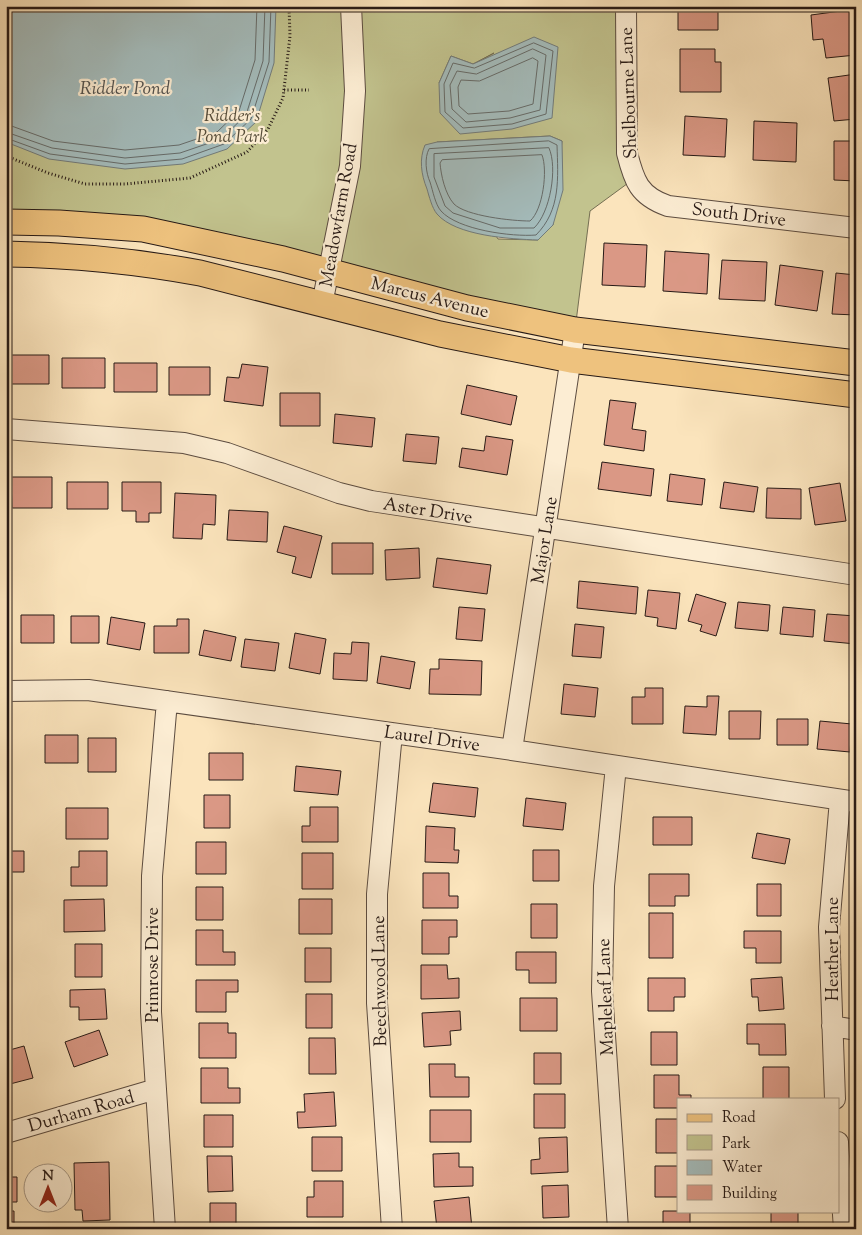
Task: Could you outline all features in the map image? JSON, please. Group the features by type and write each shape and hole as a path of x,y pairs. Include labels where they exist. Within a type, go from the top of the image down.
{"main road":[{"name":"Marcus Avenue","path":"6,222 59,223 143,229 283,259 468,308 575,330 856,362"},
{"name":"Marcus Avenue","path":"6,254 72,255 166,267 200,273 440,334 571,360 856,395"}],"street":[{"name":"Meadowfarm Road","path":"322,304 350,166 355,91 350,6"},
{"name":"Shelbourne Lane","path":"626,6 627,153 635,178"},
{"name":"South Drive","path":"635,178 642,192 654,201 668,206 856,228"},
{"name":"Major Lane","path":"512,750 575,330"},
{"name":"Aster Drive","path":"6,430 184,443 227,453 339,493 371,501 856,575"},
{"name":"Laurel Drive","path":"6,691 88,690 512,750 848,801"},
{"name":"Primrose Drive","path":"165,1229 151,1012 152,876 168,701"},
{"name":"Beechwood Lane","path":"392,733 377,894 377,1003 392,1229"},
{"name":"Mapleleaf Lane","path":"616,766 604,886 602,991 618,1229"},
{"name":"Heather Lane","path":"835,1098 829,927 848,801"},
{"path":"832,1026 856,1030"},
{"name":"Durham Road","path":"6,1133 156,1089"},
{"path":"840,1171 844,1229"}],"path":[{"path":"6,156 48,174 85,184 125,184 190,178 247,152 268,129 283,98 290,36 289,6"},
{"path":"284,90 309,90"}],"green space":[{"name":"Ridder's Pond Park","path":"6,6 626,6 635,178 590,211 575,330 275,257 6,222","holes":["494,53 439,83 451,56 473,64","550,136 562,141 553,225 538,240 498,239 437,142"]}],"water":[{"name":"Ridder Pond","path":"6,6 276,6 274,63 256,122 227,149 183,164 125,169 49,159 6,142"},
{"path":"534,37 558,47 552,118 512,129 460,134 440,113 439,83 451,56 473,64"},
{"path":"550,136 562,141 563,190 553,225 538,240 513,239 470,232 446,221 437,214 431,202 422,172 421,161 425,145 437,142"}],"building":[{"path":"678,6 718,6 718,30 678,30"},
{"path":"856,9 856,55 826,58 823,39 813,40 811,15"},
{"path":"680,49 715,49 715,62 721,62 721,92 680,92"},
{"path":"856,74 856,119 834,121 828,78"},
{"path":"685,116 727,119 725,157 683,155"},
{"path":"754,121 797,123 796,162 753,160"},
{"path":"834,141 856,141 856,181 834,180"},
{"path":"604,243 647,245 645,287 602,285"},
{"path":"665,251 709,254 707,294 663,291"},
{"path":"722,260 767,262 765,301 719,299"},
{"path":"780,265 823,271 817,311 775,305"},
{"path":"836,273 856,275 856,315 832,314"},
{"path":"9,355 49,355 49,384 9,384"},
{"path":"62,358 105,358 105,388 62,388"},
{"path":"114,363 157,363 157,392 114,392"},
{"path":"242,364 268,367 263,406 224,401 227,377 239,378"},
{"path":"169,367 210,367 210,395 169,395"},
{"path":"467,385 517,396 511,425 461,414"},
{"path":"280,393 320,393 320,426 280,426"},
{"path":"610,400 636,403 632,429 646,431 644,451 604,445"},
{"path":"335,414 375,418 372,447 333,443"},
{"path":"406,434 439,437 436,464 403,461"},
{"path":"486,436 513,440 507,475 459,467 462,448 484,451"},
{"path":"602,462 654,469 651,496 598,489"},
{"path":"670,474 705,479 702,505 667,501"},
{"path":"11,477 52,477 52,508 12,508"},
{"path":"67,482 108,482 108,509 67,509"},
{"path":"122,482 161,482 161,513 149,513 149,522 136,522 136,511 122,511"},
{"path":"724,482 758,487 754,512 720,508"},
{"path":"840,483 846,521 815,525 809,488"},
{"path":"767,488 801,489 801,519 766,518"},
{"path":"175,493 216,495 215,525 203,524 202,539 173,538"},
{"path":"229,510 268,512 267,542 227,540"},
{"path":"284,526 322,536 311,578 292,573 296,557 277,552"},
{"path":"332,543 373,543 373,574 332,574"},
{"path":"419,548 420,578 386,580 385,550"},
{"path":"437,558 491,565 487,594 433,587"},
{"path":"579,581 638,587 636,614 577,608"},
{"path":"648,590 680,593 676,629 657,626 658,618 645,616"},
{"path":"696,594 726,603 716,636 700,631 702,625 688,621"},
{"path":"738,602 770,605 768,631 735,628"},
{"path":"459,607 485,609 482,641 456,639"},
{"path":"783,607 815,610 813,637 780,634"},
{"path":"827,614 856,616 856,644 824,641"},
{"path":"21,615 54,615 54,643 21,643"},
{"path":"71,616 99,616 99,643 71,643"},
{"path":"111,617 145,623 140,650 107,644"},
{"path":"177,619 189,619 189,653 154,653 154,626 177,626"},
{"path":"575,624 604,627 601,658 572,656"},
{"path":"204,630 236,637 231,661 199,655"},
{"path":"295,633 326,639 320,674 289,668"},
{"path":"245,639 279,643 275,671 241,667"},
{"path":"352,642 369,643 367,681 333,679 334,653 351,654"},
{"path":"381,656 415,662 410,689 377,683"},
{"path":"439,659 482,661 481,695 429,694 430,669 439,669"},
{"path":"564,684 598,688 595,717 561,714"},
{"path":"645,688 663,688 663,724 632,724 632,697 645,697"},
{"path":"707,696 719,696 716,735 683,733 685,706 707,707"},
{"path":"729,711 761,711 760,739 729,739"},
{"path":"777,719 808,719 808,745 777,745"},
{"path":"820,721 852,724 850,752 817,749"},
{"path":"45,735 78,735 78,763 45,763"},
{"path":"88,738 116,738 116,772 88,772"},
{"path":"209,753 243,753 243,780 209,780"},
{"path":"296,766 341,771 338,795 294,791"},
{"path":"433,783 478,788 475,817 429,812"},
{"path":"204,795 230,795 230,828 204,828"},
{"path":"526,798 566,803 563,830 523,826"},
{"path":"310,807 338,807 338,842 302,842 302,826 310,826"},
{"path":"66,808 108,808 108,839 66,839"},
{"path":"653,817 692,817 692,845 653,845"},
{"path":"426,826 455,828 454,850 459,850 458,863 425,862"},
{"path":"757,833 790,839 785,864 752,858"},
{"path":"196,842 226,842 226,874 196,874"},
{"path":"533,850 559,850 559,881 533,881"},
{"path":"6,851 24,851 24,872 6,872"},
{"path":"79,851 107,851 107,886 71,886 71,867 79,867"},
{"path":"302,853 333,853 333,889 302,889"},
{"path":"423,873 449,873 449,896 458,896 458,908 423,908"},
{"path":"649,874 689,874 689,896 675,896 675,906 649,906"},
{"path":"757,884 781,884 781,916 757,916"},
{"path":"196,887 223,887 223,920 196,920"},
{"path":"104,899 105,931 64,932 64,900"},
{"path":"299,899 332,899 332,934 299,934"},
{"path":"531,904 557,904 557,938 531,938"},
{"path":"649,913 673,913 673,958 649,958"},
{"path":"422,920 457,920 457,937 449,937 449,954 422,954"},
{"path":"196,930 223,930 223,952 235,952 235,965 196,965"},
{"path":"744,931 781,931 781,963 756,963 756,948 744,948"},
{"path":"75,944 102,944 102,977 75,977"},
{"path":"305,948 331,948 331,982 305,982"},
{"path":"516,952 556,952 556,983 529,983 529,970 516,970"},
{"path":"421,965 447,965 448,979 459,978 459,998 421,999"},
{"path":"782,977 784,1009 759,1011 758,997 752,997 751,979"},
{"path":"648,978 685,978 685,997 674,997 674,1011 648,1011"},
{"path":"196,980 238,980 238,992 226,992 226,1012 196,1012"},
{"path":"105,989 107,1019 79,1020 79,1007 70,1007 70,990"},
{"path":"306,994 332,994 332,1028 306,1028"},
{"path":"520,998 557,998 557,1031 520,1031"},
{"path":"460,1011 461,1030 450,1031 451,1045 424,1047 422,1013"},
{"path":"199,1023 228,1023 228,1033 236,1033 236,1058 199,1058"},
{"path":"747,1024 785,1024 786,1055 759,1055 759,1044 747,1044"},
{"path":"99,1030 108,1055 74,1067 65,1042"},
{"path":"651,1032 677,1032 677,1065 651,1065"},
{"path":"309,1038 335,1038 336,1074 309,1074"},
{"path":"24,1046 33,1078 10,1084 6,1072 6,1051"},
{"path":"534,1053 561,1053 561,1084 534,1084"},
{"path":"429,1064 455,1064 455,1077 469,1077 469,1097 430,1097"},
{"path":"763,1067 789,1067 789,1098 763,1098"},
{"path":"201,1068 228,1068 228,1088 240,1088 240,1103 201,1103"},
{"path":"654,1075 679,1075 679,1095 691,1095 691,1098 677,1098 677,1108 654,1108"},
{"path":"334,1092 336,1126 298,1128 297,1112 305,1112 304,1094"},
{"path":"534,1094 565,1094 565,1128 534,1128"},
{"path":"430,1110 471,1110 471,1142 430,1142"},
{"path":"204,1115 233,1115 233,1147 204,1147"},
{"path":"656,1119 677,1119 677,1153 656,1153"},
{"path":"312,1137 342,1137 342,1171 312,1171"},
{"path":"567,1137 568,1172 531,1174 531,1160 540,1159 539,1138"},
{"path":"459,1153 459,1167 473,1167 473,1186 434,1187 433,1154"},
{"path":"207,1156 232,1156 233,1191 208,1192"},
{"path":"109,1162 110,1220 83,1221 82,1210 75,1210 74,1163"},
{"path":"655,1166 677,1166 677,1197 655,1197"},
{"path":"6,1177 17,1177 17,1202 6,1202"},
{"path":"314,1181 343,1181 343,1217 307,1217 307,1197 314,1197"},
{"path":"568,1185 569,1217 543,1218 542,1186"},
{"path":"469,1197 472,1229 437,1229 434,1201"},
{"path":"210,1203 236,1203 236,1229 210,1229"},
{"path":"6,1211 14,1211 14,1229 6,1229"},
{"path":"663,1211 690,1212 690,1229 663,1229"},
{"path":"771,1212 798,1212 798,1229 771,1229"},
{"path":"312,1227 347,1227 347,1229 312,1229"}]}
